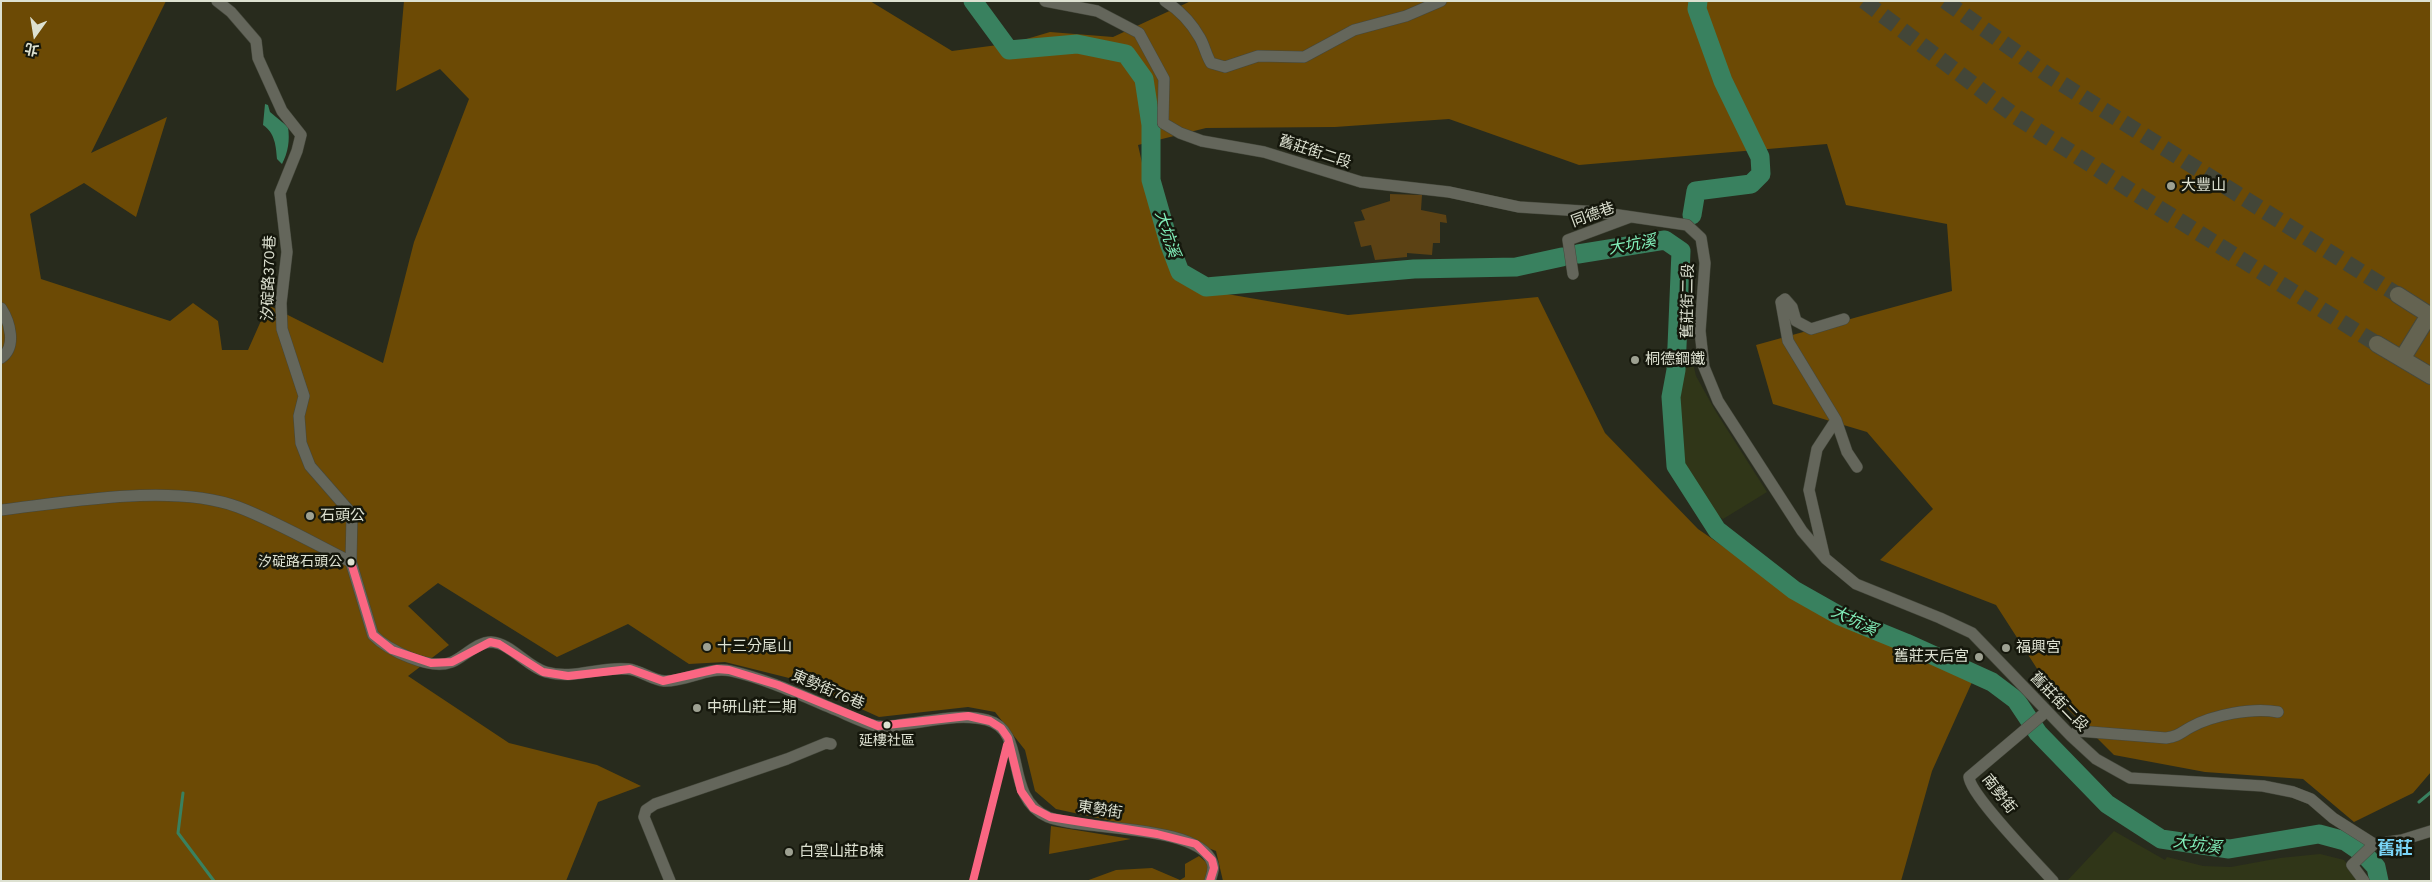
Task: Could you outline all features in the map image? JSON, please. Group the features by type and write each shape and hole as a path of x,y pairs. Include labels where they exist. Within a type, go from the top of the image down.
{"highway":[{"path":"2398,295 2430,316 2402,359"},
{"path":"2377,344 2431,376"}],"street":[{"name":"汐碇路370巷","path":"217,1 231,12 256,41 258,58 282,111 301,134 297,151 280,193 287,252 281,303 282,329 304,396 299,416 301,443 310,466 352,514 351,562"},
{"name":"舊莊街二段","path":"1045,1 1097,11 1139,33 1164,79 1163,123 1180,134 1202,141 1273,154 1361,182 1449,192 1519,207 1598,212 1687,226 1701,238 1705,264 1700,332 1704,367 1718,401 1802,530 1826,559 1864,589 1940,618 1972,633 2043,714 2096,759 2130,778 2263,786 2292,792 2311,800 2371,846"},
{"path":"1165,1 1185,15 1201,40 1205,54 1211,64 1225,66 1258,56 1304,57 1354,30 1406,16 1441,1"},
{"name":"同德巷","path":"1573,274 1568,240 1632,217"},
{"path":"1844,319 1811,329 1796,321 1786,299 1781,302 1788,341 1836,420 1847,452 1857,467"},
{"path":"1,308 6,315 10,345 1,358"},
{"path":"1826,559 1809,490 1817,449 1836,420"},
{"path":"1,510 138,496 205,498 238,507 351,562"},
{"name":"東勢街76巷","path":"351,562 373,635 392,650 431,664 452,662 490,642 499,644 543,672 568,676 630,669 663,681 684,678 718,669 729,670 778,685 878,726 968,716 990,720 1001,728 1008,738"},
{"path":"2071,736 2078,732 2166,738 2180,736 2191,727 2239,710 2278,712"},
{"name":"南勢街","path":"2043,714 1969,777 1969,783 2053,881"},
{"name":"東勢街","path":"1008,738 1021,791 1033,808 1050,817 1157,834 1196,844 1212,860 1214,868 1210,881"},
{"path":"670,881 644,817 646,810 656,804 787,759 826,743 831,744"},
{"path":"2364,881 2352,865 2371,846 2431,832"}],"shaded area":[{"path":"1,1 166,1 91,153 167,117 136,217 84,183 30,214 41,279 170,321 193,303 218,321 222,350 248,350 268,305 383,363 414,242 469,99 440,69 396,91 404,1 870,1 952,51 1013,43 1050,32 1113,37 1191,1 2431,1 2431,772 2413,793 2354,822 2303,779 2205,772 2114,755 2054,695 1996,605 1880,560 1933,509 1867,432 1773,404 1756,345 1952,291 1947,224 1846,205 1827,144 1579,165 1449,119 1335,127 1206,128 1138,145 1160,242 1204,290 1348,315 1538,297 1605,433 1698,529 1770,579 1888,636 1977,671 1932,771 1901,881 1223,881 1216,851 1172,834 1056,809 1035,791 1025,750 995,712 968,707 879,717 797,680 725,662 689,664 628,624 557,657 438,583 408,606 449,645 408,676 509,743 597,765 641,786 598,802 566,881 1,881"},
{"path":"265,104 268,105 270,112 288,127 288,146 282,164 277,159 272,136 263,125"},
{"path":"1390,194 1422,195 1421,210 1446,215 1447,223 1440,222 1440,243 1433,243 1432,255 1407,253 1407,257 1375,260 1371,245 1361,247 1354,222 1365,220 1361,210 1390,201"},
{"path":"1693,363 1696,376 1716,412 1767,492 1723,519 1710,510 1689,481 1679,454 1674,425 1678,373"},
{"path":"1051,826 1131,839 1049,854"},
{"path":"2114,831 2165,860 2167,857 2203,866 2231,867 2280,858 2320,854 2344,860 2361,881 2067,881"},
{"path":"1199,856 1207,863 1209,876 1206,881 1086,881 1116,870 1152,868 1180,880 1185,877 1185,864"}],"waterway":[{"name":"大坑溪","path":"973,1 1009,50 1077,44 1126,54 1144,79 1151,125 1151,180 1169,243 1180,272 1206,287 1414,269 1516,267 1562,257"},
{"path":"1692,215 1696,191 1751,184 1761,174 1760,157 1723,81 1697,9 1698,1"},
{"name":"大坑溪","path":"1578,254 1665,240 1681,251 1676,370 1671,397 1676,466 1717,530 1794,590 1840,616 1906,643 1992,682 2016,700 2038,733 2107,804 2161,839 2229,849 2319,834 2345,841 2364,854 2376,867 2379,881"},
{"path":"2419,802 2431,792"},
{"path":"183,793 178,833 214,881"}],"tunnel":[{"path":"1864,1 2015,116 2377,344"},
{"path":"1945,1 2048,75 2398,295"}],"transit line":[{"path":"351,562 373,635 392,650 431,663 452,662 490,642 499,644 543,672 568,676 630,669 663,681 717,669 729,670 778,685 878,726 968,716 990,721 1001,728 1008,738 1021,791 1033,808 1050,817 1157,834 1196,844 1212,860 1214,868 1210,881"},
{"path":"973,881 1007,745"}],"place":[{"name":"大豐山","path":"2171,186"},
{"name":"桐德鋼鐵","path":"1635,360"},
{"name":"石頭公","path":"310,516"},
{"name":"汐碇路石頭公","path":"351,562"},
{"name":"十三分尾山","path":"707,647"},
{"name":"福興宮","path":"2006,648"},
{"name":"舊莊天后宮","path":"1979,657"},
{"name":"中研山莊二期","path":"697,708"},
{"name":"延樓社區","path":"887,725"},
{"name":"白雲山莊B棟","path":"789,852"}],"district":[{"name":"舊莊","path":"2395,849"}]}
